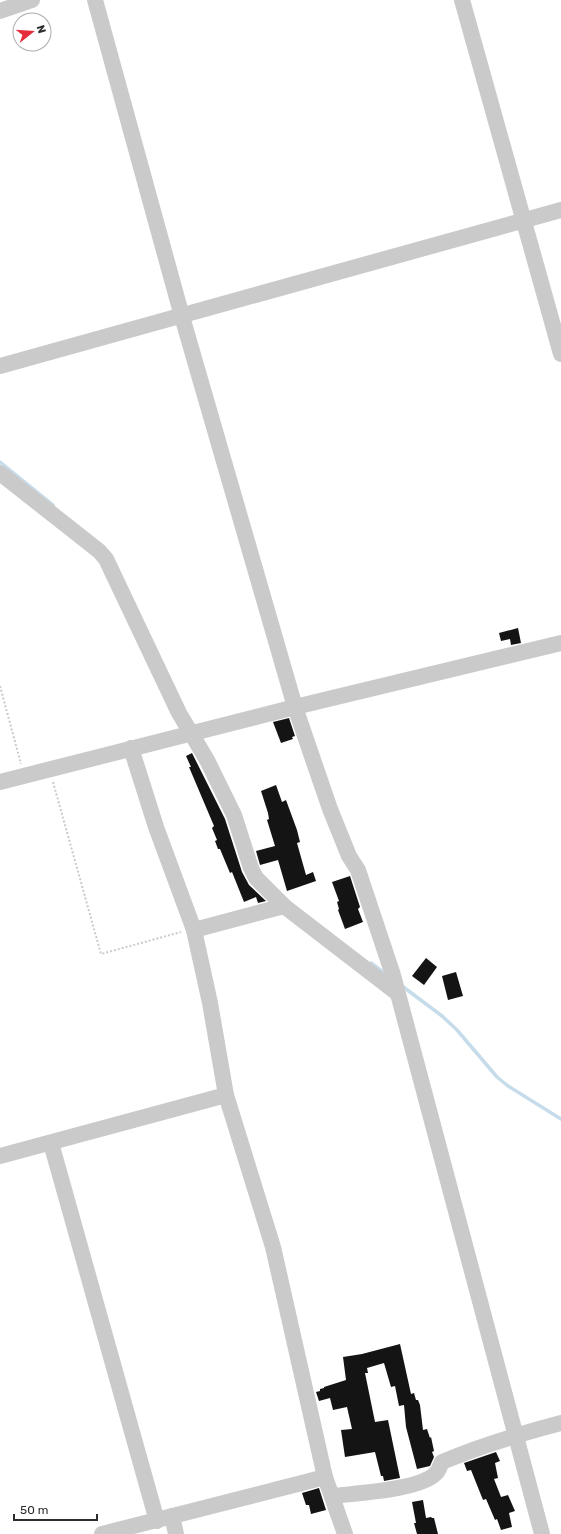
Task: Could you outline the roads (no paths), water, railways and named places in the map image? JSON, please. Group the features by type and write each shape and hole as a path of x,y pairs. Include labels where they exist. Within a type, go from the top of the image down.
{"street":[{"path":"0,11 32,0"},
{"path":"95,0 181,316 295,707 330,809 349,856 358,870 395,985 542,1534"},
{"path":"462,0 561,354"},
{"path":"0,366 561,210"},
{"path":"0,473 99,551 106,559 179,713 196,732 207,760 234,815 251,868 256,878 284,906 395,985"},
{"path":"0,782 295,707 561,643"},
{"path":"131,748 156,827 194,930 210,1003 226,1095 273,1247 325,1477 333,1496 345,1534"},
{"path":"194,930 284,906"},
{"path":"0,1156 226,1095"},
{"path":"51,1143 164,1518 176,1534"},
{"path":"333,1496 425,1482 437,1473 442,1462 474,1448 516,1435 561,1424"},
{"path":"102,1534 325,1477"}],"waterway":[{"path":"0,462 53,505"},
{"path":"371,963 387,975"},
{"path":"402,986 442,1016 457,1030 497,1077 508,1086 561,1119"}]}
